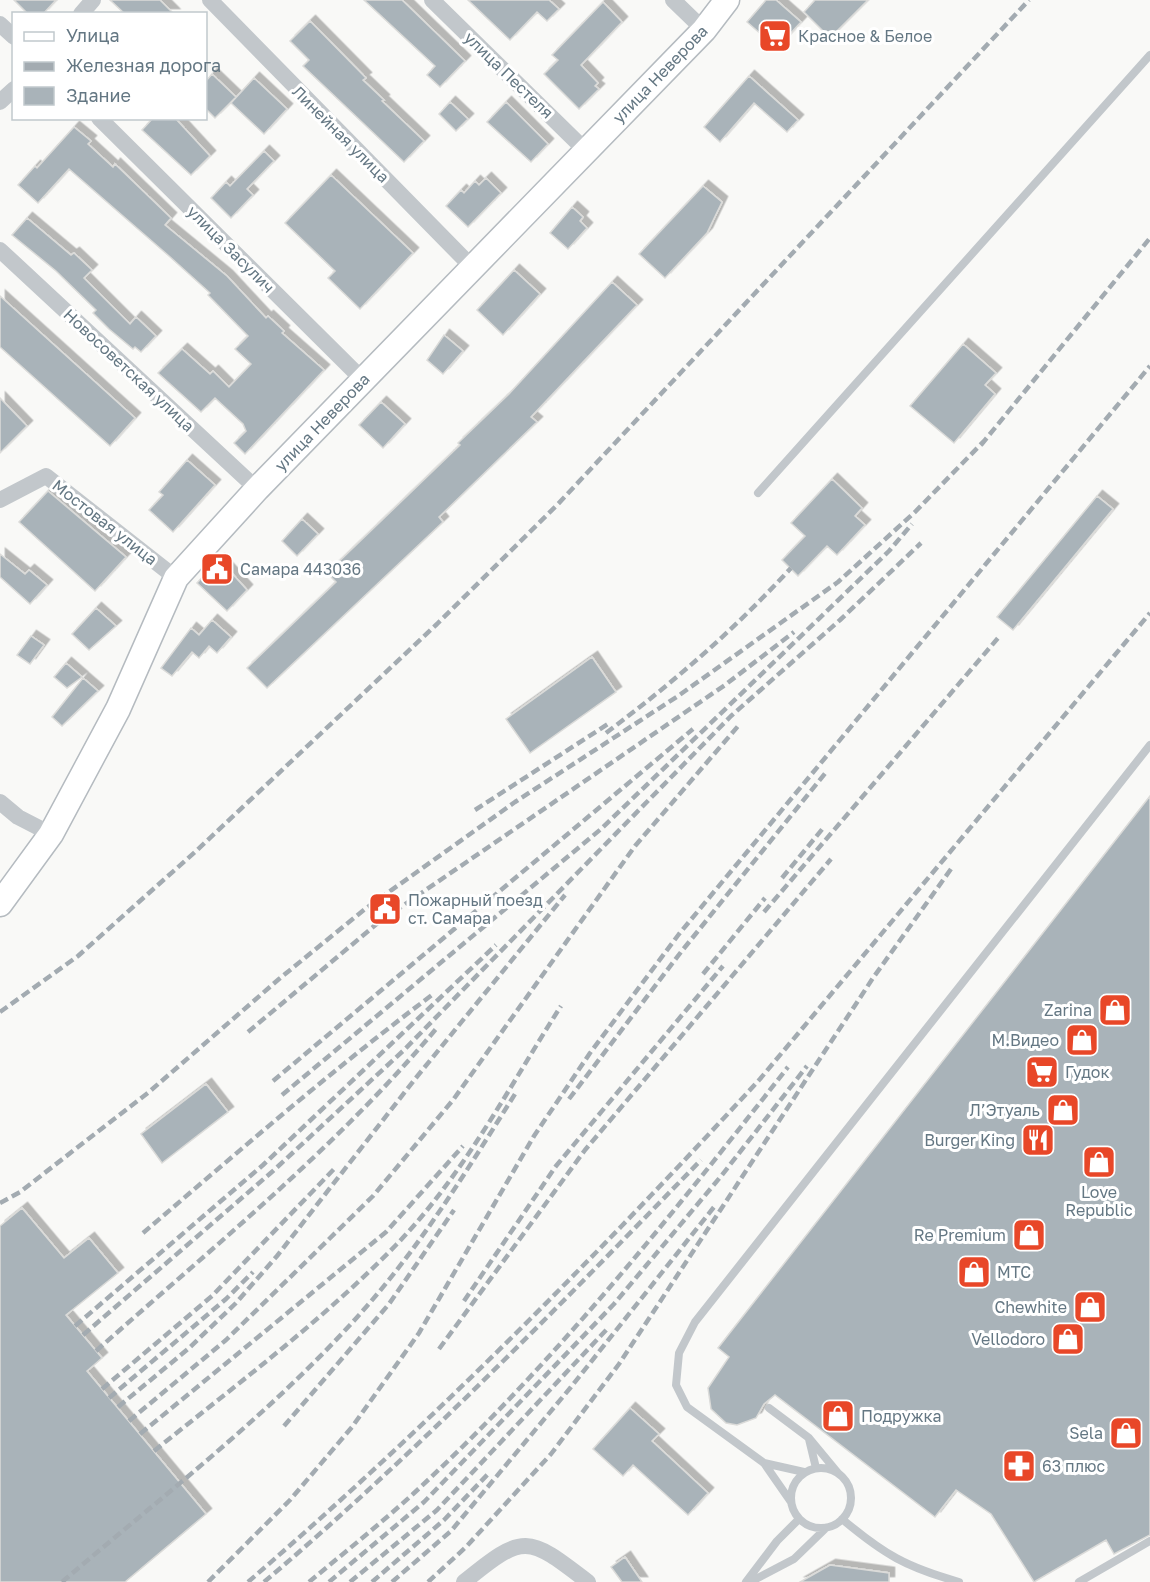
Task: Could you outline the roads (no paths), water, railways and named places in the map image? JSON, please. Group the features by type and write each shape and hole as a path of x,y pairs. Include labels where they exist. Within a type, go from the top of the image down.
{"street":[{"path":"83,12 93,0"},
{"name":"Линейная улица","path":"210,0 473,268"},
{"name":"улица Пестеля","path":"432,0 586,151"},
{"path":"673,0 704,30"},
{"name":"улица Неверова","path":"0,904 51,834 118,710 176,578 257,489 704,30 727,0"},
{"path":"0,24 12,35"},
{"path":"0,102 12,91"},
{"name":"улица Засулич","path":"101,120 363,380"},
{"name":"Новосоветская улица","path":"0,250 257,489"},
{"name":"Мостовая улица","path":"0,500 46,476 176,578"},
{"path":"0,802 18,817 51,834"},
{"path":"464,1582 502,1551 528,1545 547,1550 588,1582"}],"lane":[{"path":"758,493 1150,55"},
{"path":"826,1528 811,1526 799,1519 791,1502 764,1463 687,1407 676,1385 679,1353 690,1332 1150,745"},
{"path":"750,1582 794,1559 826,1528 842,1519 850,1502 849,1486 841,1475 809,1438 769,1408"},
{"path":"809,1438 816,1468"},
{"path":"764,1463 804,1472 816,1468 827,1468 841,1475"},
{"path":"791,1502 793,1485 804,1472"},
{"path":"746,1582 777,1541 799,1519"},
{"path":"842,1519 893,1558 919,1570 959,1582"},
{"path":"1079,1582 1150,1541"},
{"path":"919,1570 930,1582"}],"railway":[{"path":"0,1012 78,956 195,852 437,624 558,504 1029,0"},
{"path":"981,445 1150,238"},
{"path":"208,1582 290,1500 352,1427 419,1333 534,1136 590,1053 679,934 1150,366"},
{"path":"0,1203 20,1192 149,1092 279,979 365,909 515,802 678,696 838,582 915,512 986,439"},
{"path":"282,1095 601,829 889,551 912,524"},
{"path":"83,1335 273,1171 404,1050 731,716 840,620 921,543"},
{"path":"606,733 702,655 791,568"},
{"path":"248,1582 447,1401 575,1274 699,1145 760,1079 1150,613"},
{"path":"248,1032 379,922 725,685 794,632"},
{"path":"764,912 998,638"},
{"path":"475,810 611,722"},
{"path":"129,1421 226,1340 373,1196 453,1100 635,846 739,725"},
{"path":"273,1081 693,729"},
{"path":"569,1099 681,952 827,771"},
{"path":"782,878 824,827"},
{"path":"439,1349 585,1150 831,859"},
{"path":"428,1582 466,1547 551,1454 619,1364 873,978 951,869"},
{"path":"118,1407 188,1349 236,1303 277,1256 415,1079 565,895"},
{"path":"703,974 765,898"},
{"path":"75,1326 263,1165 496,945"},
{"path":"464,1301 556,1166 723,966"},
{"path":"143,1233 322,1082 432,995"},
{"path":"154,1451 309,1326 396,1245 443,1190 464,1160 561,1006"},
{"path":"96,1351 315,1156 357,1115 436,1029"},
{"path":"329,1582 424,1502 614,1304 722,1175 807,1066"},
{"path":"309,1582 413,1494 514,1394 655,1234 788,1067"},
{"path":"62,1582 220,1449 332,1344 408,1256 515,1094"},
{"path":"140,1434 386,1232 463,1146"},
{"path":"264,1582 433,1430 701,1160"},
{"path":"102,1389 212,1296 335,1168"},
{"path":"392,1582 451,1531 571,1387 714,1207"},
{"path":"284,1426 389,1304 454,1210"},
{"path":"109,1398 226,1299 253,1272"},
{"path":"350,1582 437,1510 608,1328"},
{"path":"372,1582 444,1520 488,1474"}],"place":[{"name":"Красное & Белое","path":"775,36"},
{"name":"Самара 443036","path":"217,569"},
{"name":"Пожарный поезд ст. Самара","path":"385,909"},
{"name":"Zarina","path":"1115,1010"},
{"name":"М.Видео","path":"1082,1040"},
{"name":"Гудок","path":"1042,1072"},
{"name":"Л’Этуаль","path":"1063,1110"},
{"name":"Burger King","path":"1038,1140"},
{"name":"Love Republic","path":"1099,1162"},
{"name":"Re Premium","path":"1029,1235"},
{"name":"МТС","path":"974,1272"},
{"name":"Chewhite","path":"1090,1307"},
{"name":"Vellodoro","path":"1068,1339"},
{"name":"Подружка","path":"838,1416"},
{"name":"Sela","path":"1126,1433"},
{"name":"63 плюс","path":"1019,1466"}]}
